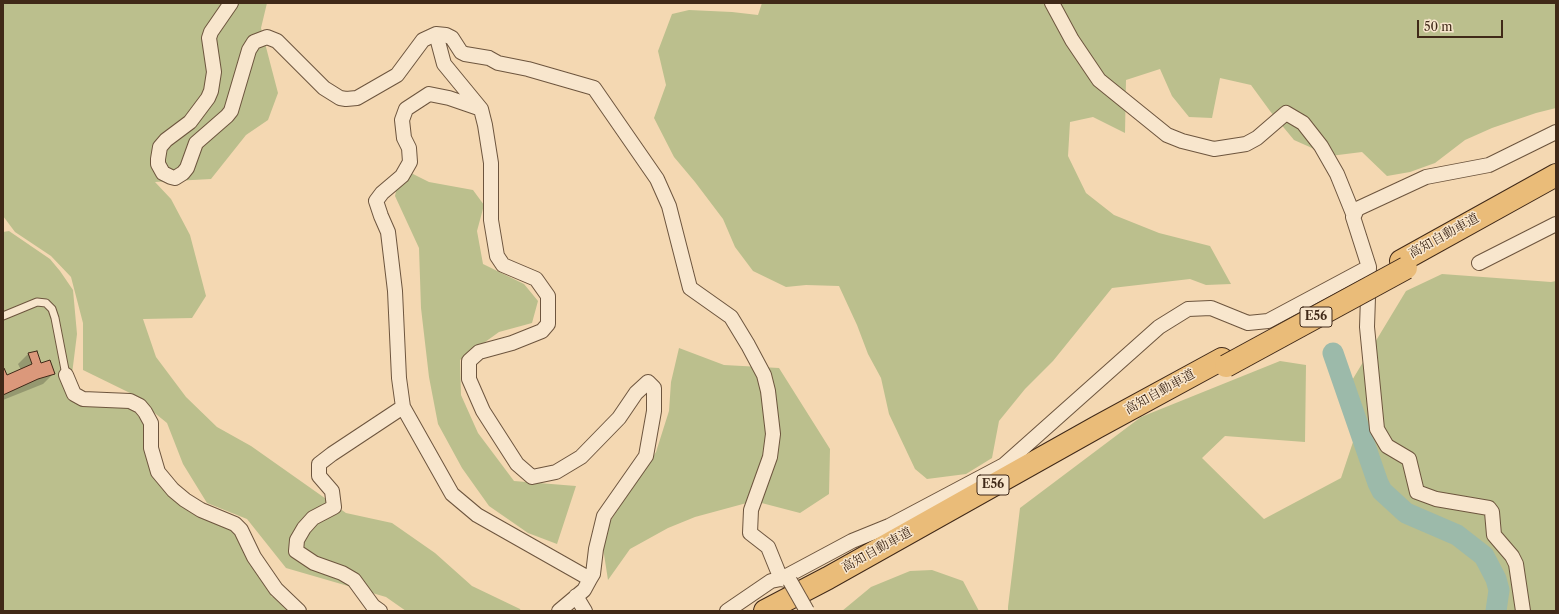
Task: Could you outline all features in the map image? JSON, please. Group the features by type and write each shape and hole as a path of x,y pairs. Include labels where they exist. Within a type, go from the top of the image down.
{"highway":[{"name":"高知自動車道","path":"786,611 1224,362 1403,264 1556,175"},
{"name":"高知自動車道","path":"1403,264 1556,187"},
{"name":"高知自動車道","path":"765,611 828,578 1097,427 1224,362"}],"street":[{"path":"231,3 211,32 209,38 214,72 211,91 208,98 190,122 166,140 160,147 158,164 163,173 171,177 175,178 183,173 187,168 196,144 227,116 232,105 245,57 254,42 267,37 277,41 324,88 340,98 346,99 357,98 397,75 423,40 436,34 446,35 452,38 461,52 465,54 489,58 498,63 528,69 594,88 657,179 669,206 690,288 730,317 748,345 764,375 768,391 773,434 770,457 751,510 750,533 768,547 786,580 807,611"},
{"path":"1052,3 1072,40 1099,80 1167,135 1182,141 1214,149 1246,144 1257,138 1286,113 1303,124 1321,146 1334,168 1354,216 1353,217 1369,267 1367,327 1377,429 1387,446 1409,459 1417,492 1436,500 1489,508 1492,512 1494,535 1512,556 1516,564 1523,611"},
{"path":"436,34 444,64 481,109 491,163 491,220 497,256 503,265 536,279 548,296 548,324 542,331 512,343 479,352 469,361 469,379 482,412 517,464 532,477 556,472 581,457 619,418 636,393 648,382 654,388 654,411 646,456 604,516 596,549 593,574 584,590 559,611"},
{"path":"481,109 449,98 429,94 406,108 402,120 404,138 409,148 410,162 402,176 382,193 376,202 388,232 395,291 399,378 403,408 452,494 476,515 590,579"},
{"path":"1354,216 1357,209 1426,178 1489,165 1556,132"},
{"path":"1479,263 1556,224"},
{"path":"727,611 771,581 786,580 852,541 889,526 1004,465 1159,327 1188,310 1211,308 1248,323 1268,321 1369,267"},
{"path":"66,375 74,394 83,399 130,401 142,409 151,423 151,448 158,472 173,490 185,500 201,510 235,524 241,530 254,557 276,589 299,611"},
{"path":"380,611 373,606 354,580 342,573 314,563 296,551 297,540 304,528 313,518 334,507 332,491 319,476 319,464 403,408"},
{"path":"576,596 584,611"}],"lane":[{"path":"3,316 37,302 46,302 52,309 55,318 66,375"}],"green space":[{"path":"3,3 267,3 261,28 278,93 268,120 246,135 211,179 155,182 171,199 190,235 206,296 192,318 143,319 156,357 186,397 217,427 251,446 346,513 392,523 435,553 472,586 520,609 521,611 406,611 386,597 286,568 247,519 207,503 183,464 167,423 130,393 83,370 83,323 71,277 51,256 15,232 3,216"},
{"path":"762,3 1556,3 1556,108 1492,128 1465,140 1435,163 1410,172 1387,176 1362,152 1330,156 1294,140 1251,85 1220,78 1212,118 1189,117 1172,96 1160,69 1126,80 1125,133 1093,117 1070,122 1068,156 1086,193 1114,215 1159,233 1210,246 1231,284 1206,285 1190,279 1112,288 1053,361 1025,389 999,421 992,458 966,474 927,479 915,469 889,414 881,378 868,354 857,325 839,286 806,285 786,287 753,271 735,247 723,219 674,157 654,118 666,85 658,51 672,14 689,10 758,15"},
{"path":"401,168 429,182 473,190 484,205 477,231 483,264 524,284 538,301 532,323 499,332 460,360 461,395 478,433 514,481 576,486 557,544 528,533 489,506 462,468 438,424 429,377 421,308 419,248 395,196"},
{"path":"9,231 50,259 73,290 77,334 72,374 75,401 80,406 120,406 129,408 136,413 142,421 182,506 229,529 237,535 267,585 272,597 276,595 291,611 3,611 3,232"},
{"path":"1442,274 1551,282 1556,281 1556,611 1008,611 1020,508 1141,417 1280,361 1306,365 1305,442 1225,436 1202,458 1264,519 1341,478 1353,442 1351,382 1406,291"},
{"path":"679,348 724,365 779,368 830,449 829,494 800,513 754,501 695,517 668,528 630,549 608,580 601,535 656,452 669,411 671,382"},
{"path":"932,570 963,581 979,611 842,611 871,587 910,571"}],"building":[{"path":"37,351 41,363 50,360 55,374 38,379 3,395 3,369 4,368 7,375 32,364 28,353"}],"waterway":[{"path":"1333,353 1382,491 1406,513 1457,535 1484,556 1496,579 1499,590 1496,611"}]}
